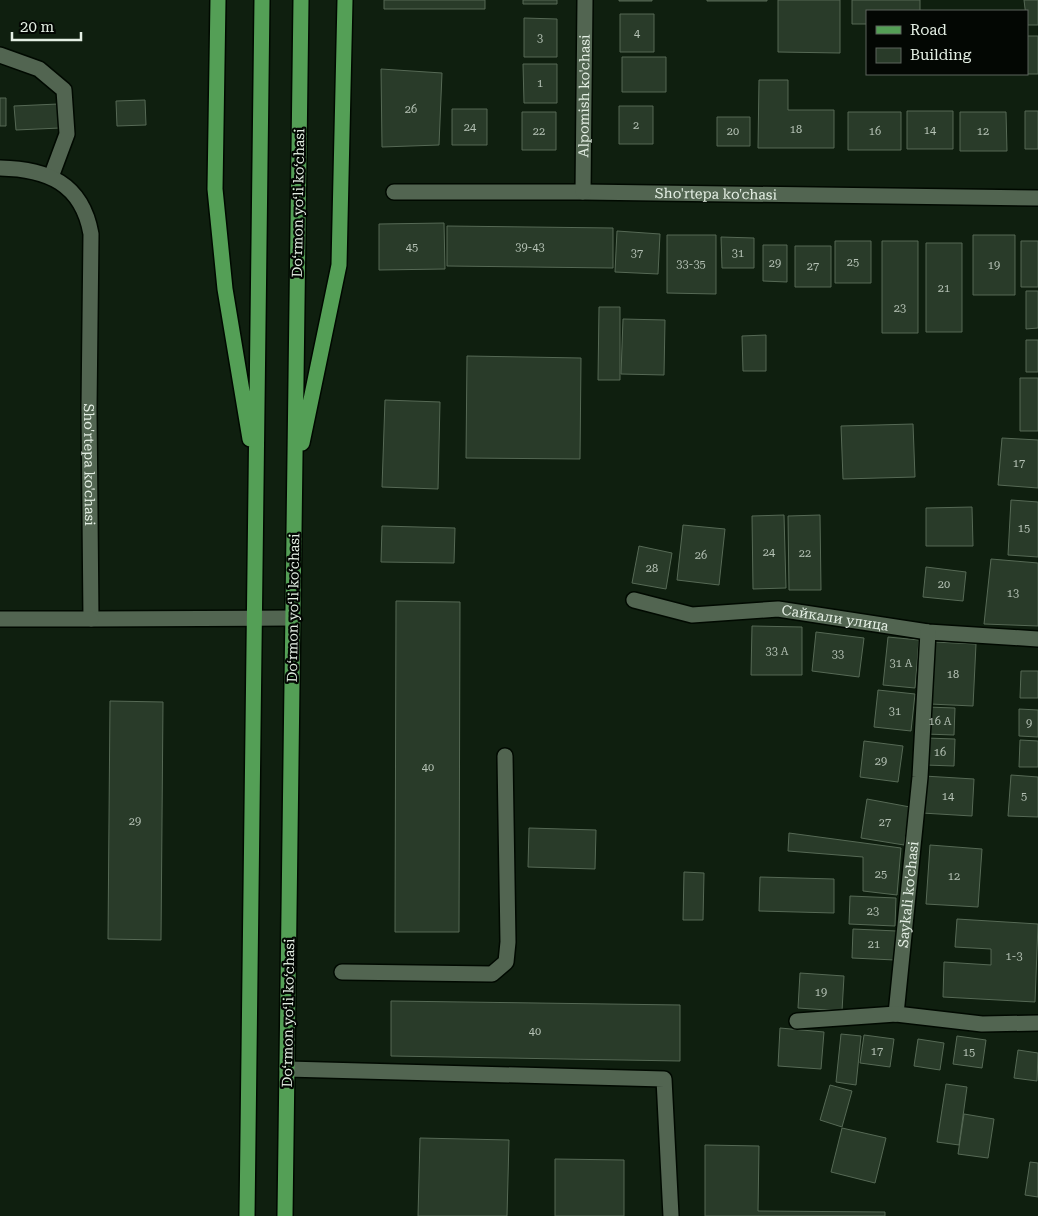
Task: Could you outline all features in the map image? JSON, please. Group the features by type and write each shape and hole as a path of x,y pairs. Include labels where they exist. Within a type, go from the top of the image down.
{"main road":[{"path":"218,0 215,189 225,289 256,480"},
{"path":"248,1216 262,0"},
{"name":"Do‘rmon yo‘li ko‘chasi","path":"285,1216 301,0"},
{"path":"294,479 340,265 345,0"}],"street":[{"name":"Alpomish ko'chasi","path":"583,192 585,0"},
{"path":"0,55 39,69 64,90 67,134 51,177"},
{"name":"Sho'rtepa ko'chasi","path":"0,168 25,168 62,183 85,210 91,234 89,409 91,619"},
{"name":"Sho'rtepa ko'chasi","path":"394,192 583,192 1038,198"},
{"name":"Сайкали улица","path":"634,600 692,615 778,609 928,632 1038,639"},
{"path":"0,619 292,618"},
{"name":"Saykali ko'chasi","path":"896,1014 920,777 928,632"},
{"path":"342,972 492,974 506,962 508,942 505,756"},
{"path":"797,1021 896,1014 982,1024 1038,1022"},
{"path":"287,1069 664,1078 671,1216"}],"building":[{"path":"384,0 485,0 485,9 384,9"},
{"path":"523,0 557,0 557,4 523,4"},
{"path":"652,0 652,1 619,1"},
{"path":"767,0 767,1 707,1"},
{"path":"778,0 840,0 840,53 778,52"},
{"path":"852,0 920,0 920,10 866,10 866,24 852,24"},
{"path":"1024,0 1038,0 1038,25 1028,25 1028,10 1025,10"},
{"path":"620,14 654,14 654,52 620,52"},
{"path":"524,18 557,19 557,57 524,57"},
{"path":"1028,36 1038,36 1038,74 1028,74"},
{"path":"622,57 666,57 666,92 622,92"},
{"path":"523,64 557,64 557,103 524,103"},
{"path":"381,69 442,73 439,145 382,147"},
{"path":"759,80 788,80 788,110 834,110 834,148 758,148"},
{"path":"0,98 6,98 6,126 0,126"},
{"path":"145,100 146,125 117,126 116,101"},
{"path":"58,104 60,128 16,130 14,106"},
{"path":"619,106 653,106 653,144 619,144"},
{"path":"452,109 487,109 487,145 452,145"},
{"path":"907,111 953,111 953,149 907,149"},
{"path":"1025,111 1038,111 1038,149 1025,149"},
{"path":"522,112 556,112 556,150 522,150"},
{"path":"848,112 901,112 901,150 848,150"},
{"path":"960,112 1006,112 1007,151 960,151"},
{"path":"717,117 750,117 750,146 717,146"},
{"path":"444,223 445,269 379,270 379,224"},
{"path":"447,226 613,228 613,268 447,266"},
{"path":"617,231 660,234 658,274 615,272"},
{"path":"667,235 716,235 716,294 667,293"},
{"path":"973,235 1015,235 1015,295 973,295"},
{"path":"721,237 754,238 754,268 722,268"},
{"path":"835,241 871,241 871,283 835,283"},
{"path":"882,241 918,241 918,333 882,333"},
{"path":"1021,241 1038,241 1038,287 1021,287"},
{"path":"926,243 962,243 962,332 926,332"},
{"path":"763,245 787,245 787,282 763,281"},
{"path":"795,246 831,246 831,287 795,287"},
{"path":"1026,291 1038,291 1038,328 1026,329"},
{"path":"599,307 620,307 620,380 598,380"},
{"path":"623,319 665,320 664,375 621,374"},
{"path":"766,335 766,371 743,371 742,336"},
{"path":"1026,340 1038,340 1038,372 1026,372"},
{"path":"467,356 581,358 580,459 466,458"},
{"path":"1020,378 1038,378 1038,431 1020,431"},
{"path":"385,400 440,402 438,489 382,487"},
{"path":"913,424 915,477 843,479 841,426"},
{"path":"1002,438 1038,440 1038,488 998,485"},
{"path":"1011,500 1038,502 1038,557 1008,555"},
{"path":"972,507 973,546 926,546 926,508"},
{"path":"784,515 786,588 753,589 752,516"},
{"path":"820,515 821,590 789,590 788,516"},
{"path":"683,525 725,529 719,585 677,580"},
{"path":"382,526 455,528 454,563 381,562"},
{"path":"639,546 672,553 666,589 632,583"},
{"path":"991,559 1038,563 1038,626 984,624"},
{"path":"926,567 966,572 963,601 923,597"},
{"path":"396,601 460,602 459,932 395,932"},
{"path":"752,626 802,627 802,675 751,675"},
{"path":"816,632 864,638 859,677 812,671"},
{"path":"888,637 919,640 915,688 883,685"},
{"path":"934,642 976,644 973,706 930,704"},
{"path":"1021,671 1038,671 1038,698 1020,698"},
{"path":"878,690 915,694 911,731 874,727"},
{"path":"110,701 163,702 161,940 108,939"},
{"path":"926,707 955,708 954,735 925,734"},
{"path":"1019,709 1038,710 1038,737 1019,736"},
{"path":"926,738 955,739 954,766 925,765"},
{"path":"1020,740 1038,741 1038,767 1019,767"},
{"path":"864,741 903,746 898,782 860,777"},
{"path":"1011,775 1038,777 1038,817 1008,816"},
{"path":"924,776 974,779 972,816 922,813"},
{"path":"867,799 910,807 904,845 861,838"},
{"path":"529,828 596,830 595,869 528,867"},
{"path":"789,833 901,848 897,895 863,891 863,857 788,851"},
{"path":"930,845 982,849 978,907 926,904"},
{"path":"684,872 704,873 703,920 683,920"},
{"path":"760,877 834,879 834,913 759,911"},
{"path":"850,896 896,898 895,926 849,924"},
{"path":"957,919 1038,924 1035,1002 943,997 944,962 991,965 991,949 955,947"},
{"path":"853,929 897,931 895,960 852,958"},
{"path":"800,973 844,976 842,1011 798,1008"},
{"path":"391,1001 680,1005 680,1061 391,1056"},
{"path":"780,1028 824,1032 821,1069 778,1066"},
{"path":"841,1034 861,1036 856,1085 836,1082"},
{"path":"864,1035 894,1039 890,1067 860,1063"},
{"path":"957,1036 986,1040 982,1068 953,1064"},
{"path":"918,1039 944,1043 940,1070 914,1066"},
{"path":"1018,1050 1038,1053 1037,1081 1014,1078"},
{"path":"946,1084 967,1087 959,1145 937,1142"},
{"path":"830,1085 852,1091 842,1127 820,1120"},
{"path":"964,1114 994,1119 988,1158 958,1154"},
{"path":"842,1128 886,1138 875,1183 831,1172"},
{"path":"420,1138 509,1140 507,1216 418,1216"},
{"path":"705,1145 759,1146 758,1211 885,1212 885,1216 705,1216"},
{"path":"555,1159 624,1160 624,1216 555,1216"},
{"path":"1030,1162 1038,1163 1038,1197 1025,1195"}]}
